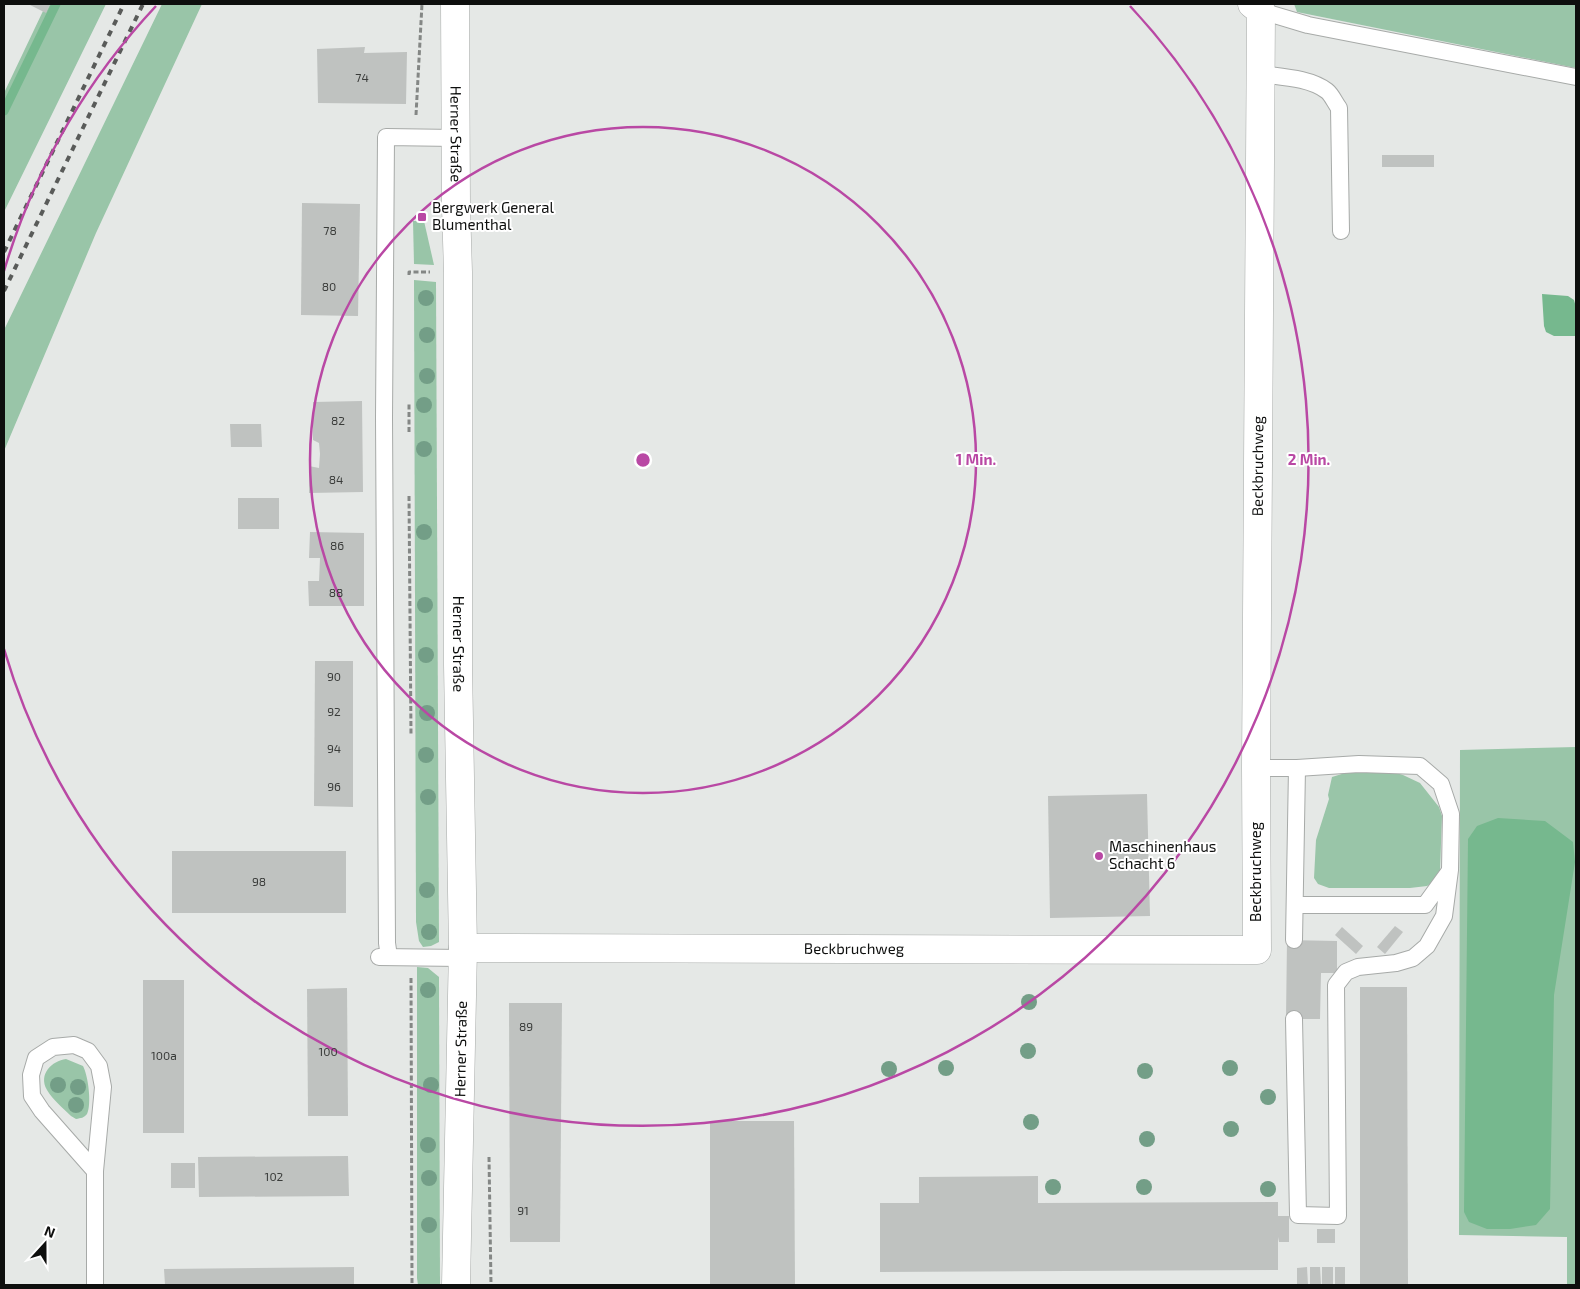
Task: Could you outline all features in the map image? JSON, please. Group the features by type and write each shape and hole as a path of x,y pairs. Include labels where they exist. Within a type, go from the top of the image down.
{"street":[{"name":"Herner Straße","path":"455,4 458,272 458,665 462,953 456,1285"},
{"name":"Beckbruchweg","path":"462,953 1257,950 1256,768 1261,74 1256,8"}],"lane":[{"path":"1256,8 1308,25 1576,76"},
{"path":"1261,74 1292,78 1312,84 1328,92 1339,108 1341,231"},
{"path":"455,138 386,137 384,428 387,943 384,957 462,953"},
{"path":"1256,768 1297,768 1359,764 1420,766 1441,784 1451,814 1450,870 1444,916 1427,946 1413,958 1396,963 1358,967 1346,972 1336,985 1338,1216 1298,1215 1294,1019"},
{"path":"1294,940 1297,768"},
{"path":"1296,905 1425,905 1450,870"},
{"path":"95,1171 42,1111 32,1096 31,1076 36,1058 54,1047 74,1044 88,1051 99,1066 103,1087 95,1171 95,1285"}],"path":[{"path":"409,282 409,272 458,272"},
{"path":"409,399 409,438"},
{"path":"409,495 410,744"},
{"path":"411,957 412,1285"}],"shaded area":[{"path":"50,4 106,4 4,212 4,93 43,11 46,12"},
{"path":"162,4 202,4 96,233 4,451 4,330"},
{"path":"1294,4 1576,4 1576,68 1297,12"},
{"path":"413,221 424,221 434,265 414,264"},
{"path":"414,280 436,282 439,942 423,947 419,941 416,922"},
{"path":"1542,294 1568,296 1574,300 1577,318 1575,336 1554,336 1546,332"},
{"path":"1576,747 1576,1285 1567,1285 1567,1237 1459,1235 1460,750"},
{"path":"1393,772 1420,783 1439,807 1442,816 1440,871 1434,881 1427,886 1410,888 1329,888 1318,884 1314,878 1316,840 1329,799 1328,795 1332,777 1345,773"},
{"path":"1498,818 1545,821 1573,842 1575,862 1554,995 1550,1209 1536,1225 1510,1229 1487,1229 1469,1222 1464,1212 1468,839 1477,826"},
{"path":"417,967 428,968 439,977 440,1285 418,1285 417,1278"},
{"path":"66,1059 83,1066 86,1076 89,1090 88,1109 87,1114 81,1118 76,1119 71,1116 52,1097 45,1084 45,1074 51,1065"}],"building":[{"path":"28,4 50,4 46,13"},
{"path":"365,47 364,53 407,52 406,104 318,103 317,49"},
{"path":"1382,155 1434,155 1434,167 1382,167"},
{"path":"302,203 360,204 358,316 301,315"},
{"path":"362,401 363,492 309,493 309,466 319,468 320,454 319,443 313,440 313,402"},
{"path":"230,424 261,424 262,447 231,447"},
{"path":"238,498 279,498 279,529 238,529"},
{"path":"310,532 364,533 364,606 309,606 308,581 319,581 320,558 309,558"},
{"path":"315,661 353,661 353,807 314,806"},
{"name":"Maschinenhaus Schacht 6","path":"1147,794 1150,916 1050,918 1048,796"},
{"path":"172,851 346,851 346,913 172,913"},
{"path":"1395,926 1403,932 1385,954 1377,947"},
{"path":"1342,927 1363,946 1356,954 1335,935"},
{"path":"1287,940 1337,941 1337,973 1321,973 1320,1019 1286,1019"},
{"path":"143,980 184,980 184,1133 143,1133"},
{"path":"1360,987 1407,987 1408,1285 1360,1285"},
{"path":"347,988 348,1116 308,1116 307,989"},
{"path":"509,1003 562,1003 560,1242 510,1242"},
{"path":"710,1121 794,1121 795,1285 710,1285"},
{"path":"348,1156 349,1196 199,1197 198,1157"},
{"path":"171,1163 195,1163 195,1188 171,1188"},
{"path":"1038,1176 1038,1203 1278,1202 1278,1216 1289,1216 1289,1242 1279,1242 1278,1237 1278,1270 880,1272 880,1203 919,1203 919,1177"},
{"path":"1317,1229 1335,1229 1335,1243 1317,1243"},
{"path":"354,1267 354,1285 165,1285 164,1269"},
{"path":"1307,1267 1308,1285 1297,1285 1297,1268"},
{"path":"1310,1267 1320,1267 1321,1285 1310,1285"},
{"path":"1322,1267 1333,1267 1333,1285 1322,1285"},
{"path":"1335,1267 1345,1267 1345,1285 1335,1285"}],"waterway":[{"path":"4,111 56,4"}],"railway":[{"path":"4,252 124,4"},
{"path":"4,291 143,4"}],"place":[{"name":"Bergwerk General Blumenthal","path":"422,217"},
{"name":"Maschinenhaus Schacht 6","path":"1099,856"}]}
